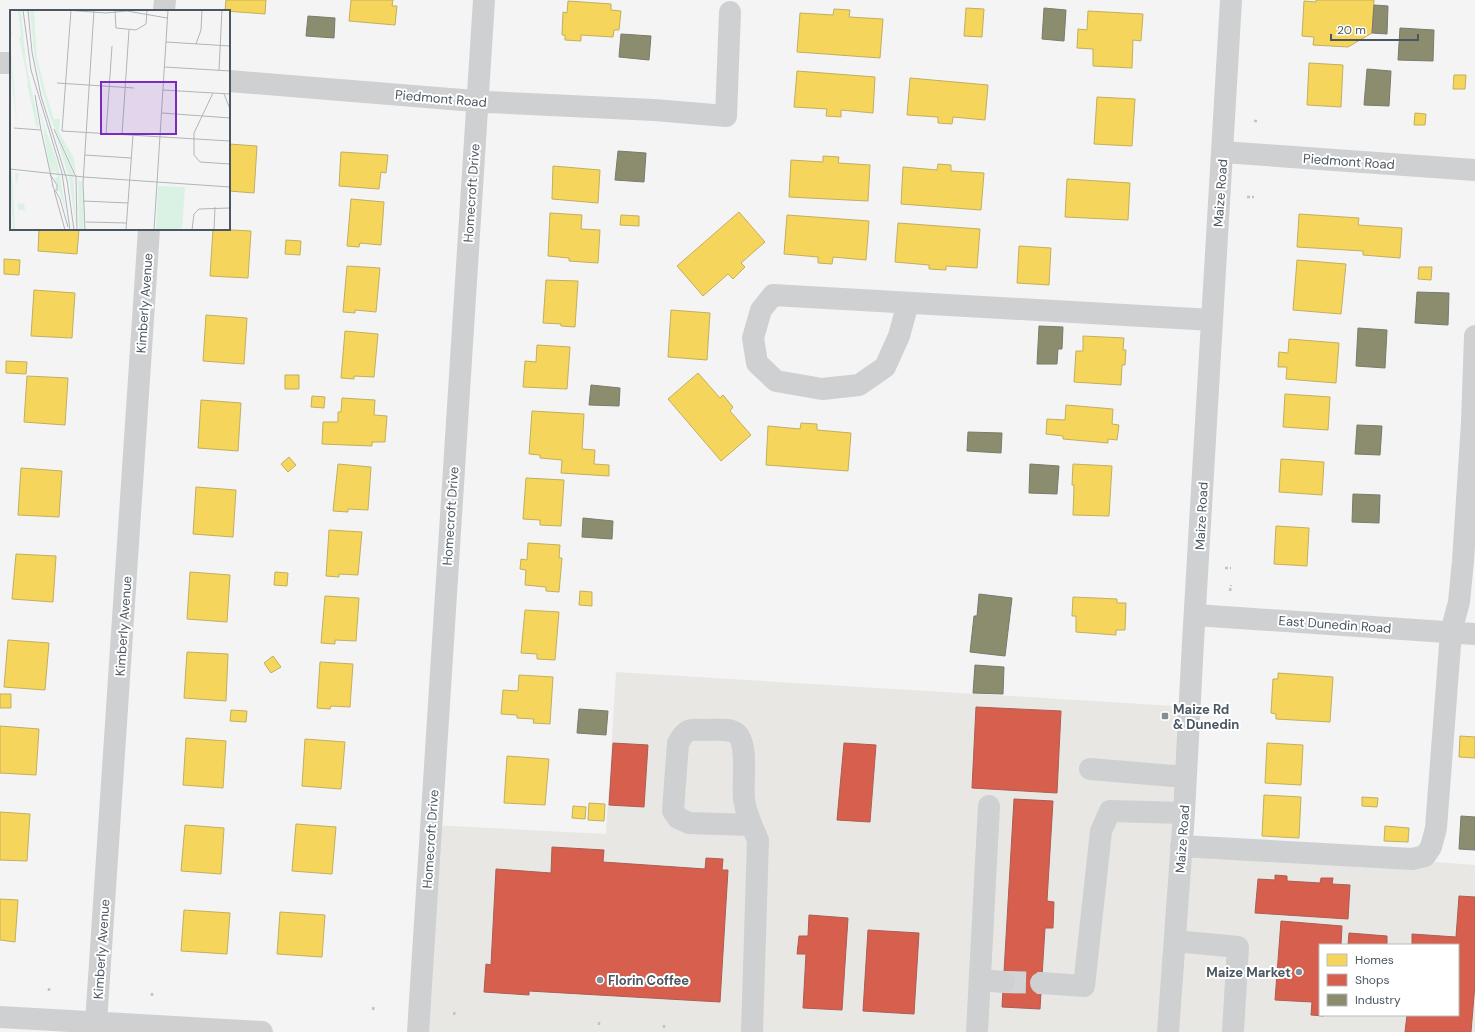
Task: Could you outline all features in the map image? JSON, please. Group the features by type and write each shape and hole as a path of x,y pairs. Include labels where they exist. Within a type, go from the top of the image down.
{"street":[{"path":"164,10 165,0"},
{"name":"Homecroft Drive","path":"418,1032 484,0"},
{"name":"Maize Road","path":"1168,1032 1184,813 1231,0"},
{"name":"Piedmont Road","path":"230,81 477,101 654,110 726,116 730,12"},
{"name":"Piedmont Road","path":"1223,152 1475,170"},
{"name":"Kimberly Avenue","path":"96,1023 149,230"},
{"path":"908,303 899,336 885,367 859,385 822,389 776,381 757,362 753,338 762,310 773,296 908,303 1212,320"},
{"path":"1181,846 1412,858 1425,856 1431,847 1436,828 1451,632 1459,602 1463,561 1472,423 1475,336"},
{"name":"East Dunedin Road","path":"1195,615 1475,634"},
{"path":"751,825 689,823 678,818 673,811 678,743 684,734 690,730 732,731 741,739 743,748 744,798 746,812 758,840 752,1032"},
{"path":"1090,769 1185,777"},
{"path":"977,1032 989,806"},
{"path":"1042,984 1084,986 1101,830 1110,811 1184,813"},
{"path":"1175,941 1238,947 1233,1032"},
{"path":"980,980 1004,982"},
{"path":"0,1017 262,1032"}],"path":[{"path":"1247,197 1254,197"},
{"path":"1225,568 1231,568"},
{"path":"1230,591 1231,586"},
{"path":"152,993 152,998"},
{"path":"373,1010 374,1005"},
{"path":"454,1015 455,1010"}],"shaded area":[{"path":"616,672 1191,707 1182,843 1475,865 1475,1032 418,1032 432,825 606,834"}],"building: Homes":[{"path":"226,0 266,0 265,14 225,10"},
{"path":"351,0 393,0 392,6 397,6 395,25 349,21"},
{"path":"1316,0 1374,0 1372,33 1348,47 1313,45 1314,37 1302,36 1304,1 1316,2"},
{"path":"568,1 611,4 611,10 621,11 619,30 614,30 613,37 581,35 581,41 565,40 565,35 562,35 563,12 567,13"},
{"path":"966,8 984,9 982,37 964,36"},
{"path":"834,9 850,10 849,17 883,19 880,58 797,52 800,13 833,15"},
{"path":"1088,11 1143,14 1141,41 1133,40 1132,68 1093,66 1093,49 1077,48 1078,29 1087,30"},
{"path":"1309,63 1343,65 1341,107 1307,105"},
{"path":"797,71 875,77 873,113 841,110 841,117 826,116 827,109 794,107"},
{"path":"1454,75 1466,75 1465,89 1453,89"},
{"path":"910,78 988,85 985,120 953,117 952,124 938,123 938,117 907,115"},
{"path":"1097,97 1135,99 1132,146 1094,144"},
{"path":"1415,113 1426,114 1425,125 1414,125"},
{"path":"230,144 257,146 254,193 230,191"},
{"path":"341,152 388,155 386,173 381,172 379,189 339,186"},
{"path":"823,156 839,157 838,163 870,165 868,201 789,197 791,160 823,162"},
{"path":"938,164 951,165 951,171 984,173 981,210 901,204 903,167 937,170"},
{"path":"553,166 600,170 598,203 552,199"},
{"path":"1067,179 1130,183 1128,220 1065,217"},
{"path":"351,199 384,202 381,245 360,243 359,247 347,246"},
{"path":"739,212 765,242 741,263 745,267 733,279 728,274 703,296 677,266"},
{"path":"550,213 582,215 581,229 600,230 598,263 569,261 569,258 548,256"},
{"path":"1299,214 1359,218 1358,225 1402,228 1400,258 1363,255 1363,251 1297,247"},
{"path":"621,215 639,216 639,226 620,225"},
{"path":"787,215 869,221 866,260 833,257 832,264 818,263 818,257 784,254"},
{"path":"898,223 980,229 977,268 946,266 946,270 929,269 929,265 895,262"},
{"path":"39,230 79,230 77,254 38,251"},
{"path":"213,230 251,231 248,278 210,276"},
{"path":"286,240 301,241 300,255 285,254"},
{"path":"1019,246 1051,248 1049,285 1017,283"},
{"path":"4,259 20,260 19,275 4,274"},
{"path":"1297,260 1346,264 1341,314 1293,310"},
{"path":"347,266 380,268 376,312 355,310 355,313 343,312"},
{"path":"1419,267 1432,267 1431,280 1418,279"},
{"path":"546,280 578,281 575,327 561,326 561,324 543,323"},
{"path":"34,290 75,293 72,338 31,336"},
{"path":"671,310 710,313 707,360 668,357"},
{"path":"206,315 247,318 244,364 203,361"},
{"path":"345,331 378,334 374,377 354,376 354,379 341,378"},
{"path":"1083,336 1124,338 1123,350 1126,350 1125,365 1122,365 1121,385 1074,382 1076,351 1083,351"},
{"path":"1289,339 1339,343 1336,383 1286,379 1287,367 1278,367 1279,352 1288,353"},
{"path":"537,345 570,347 567,389 523,387 525,361 536,362"},
{"path":"6,361 27,362 26,374 6,373"},
{"path":"698,373 720,398 723,395 733,407 730,411 751,435 721,461 668,399"},
{"path":"285,375 299,375 299,389 285,389"},
{"path":"27,376 68,378 65,425 24,422"},
{"path":"1285,394 1330,397 1328,430 1283,427"},
{"path":"312,396 325,397 324,408 311,407"},
{"path":"342,398 375,400 374,415 387,416 385,442 372,442 372,446 322,444 323,422 338,422 338,412 341,412"},
{"path":"201,400 241,403 238,451 198,448"},
{"path":"1066,405 1113,409 1112,424 1119,425 1117,440 1108,439 1108,443 1063,439 1063,436 1046,434 1047,419 1065,420"},
{"path":"532,411 584,414 582,449 595,450 594,464 609,465 609,476 561,473 562,460 540,458 540,455 529,454"},
{"path":"801,423 817,424 817,430 851,433 848,471 766,465 768,426 800,429"},
{"path":"289,457 296,465 288,472 281,464"},
{"path":"1281,459 1324,462 1322,495 1279,492"},
{"path":"338,464 371,467 368,510 348,509 348,512 333,511"},
{"path":"1073,464 1112,466 1109,516 1073,515"},
{"path":"21,468 62,471 59,517 18,515"},
{"path":"526,478 564,480 561,526 540,525 540,520 523,519"},
{"path":"196,487 236,490 233,537 193,534"},
{"path":"1276,526 1309,528 1307,566 1274,564"},
{"path":"329,530 362,532 358,575 339,574 339,577 326,576"},
{"path":"528,543 560,545 559,558 562,558 559,592 546,591 546,587 525,585 526,570 520,569 521,559 527,560"},
{"path":"16,554 56,556 53,602 12,599"},
{"path":"190,572 230,575 227,622 187,619"},
{"path":"275,572 288,573 287,586 274,585"},
{"path":"580,591 592,592 592,606 579,605"},
{"path":"325,596 359,598 356,641 335,640 335,644 321,643"},
{"path":"1073,597 1117,599 1117,603 1126,603 1125,630 1116,630 1116,635 1076,632 1076,616 1072,616"},
{"path":"525,610 559,612 555,660 537,659 537,654 521,653"},
{"path":"8,640 49,643 45,690 4,687"},
{"path":"187,652 228,654 226,701 184,698"},
{"path":"273,656 281,667 271,673 264,663"},
{"path":"320,662 353,664 350,707 331,706 330,709 317,708"},
{"path":"1278,673 1333,677 1330,722 1276,719 1276,714 1271,713 1273,679 1278,679"},
{"path":"519,675 553,677 550,724 533,723 534,719 517,718 517,715 501,714 503,690 518,691"},
{"path":"0,694 11,694 11,708 0,708"},
{"path":"231,710 247,711 246,722 230,721"},
{"path":"0,726 39,729 36,775 0,773"},
{"path":"1460,736 1475,737 1475,758 1459,757"},
{"path":"186,738 226,741 223,788 183,785"},
{"path":"305,739 345,742 341,789 302,786"},
{"path":"1267,743 1303,745 1301,785 1265,783"},
{"path":"507,756 549,759 545,805 504,803"},
{"path":"1264,795 1301,797 1299,838 1262,836"},
{"path":"1362,797 1378,798 1377,807 1362,806"},
{"path":"589,803 605,804 604,821 588,820"},
{"path":"573,806 586,807 585,819 572,818"},
{"path":"0,812 30,814 27,861 0,860"},
{"path":"296,824 336,827 332,874 292,871"},
{"path":"185,825 224,828 221,874 181,871"},
{"path":"1385,826 1409,828 1408,842 1384,841"},
{"path":"0,899 18,900 15,942 0,940"},
{"path":"184,910 230,913 227,954 181,951"},
{"path":"280,912 325,915 322,957 277,954"}],"building: Shops":[{"path":"976,707 1061,711 1057,793 972,788"},
{"path":"613,743 648,745 644,807 609,805"},
{"path":"844,743 876,745 870,822 837,820"},
{"path":"1014,799 1053,801 1047,901 1054,902 1053,928 1045,928 1040,1009 1002,1007"},
{"path":"552,847 604,850 603,862 705,869 706,858 723,859 722,870 728,870 720,1002 529,991 529,995 484,992 486,964 491,965 496,869 551,873"},
{"path":"1275,875 1287,876 1287,881 1320,883 1321,878 1333,878 1332,884 1350,885 1348,919 1255,913 1258,879 1275,880"},
{"path":"1459,896 1475,897 1475,984 1471,1032 1405,1032 1407,1016 1459,1016 1459,944 1412,944 1412,934 1456,937"},
{"path":"809,915 848,918 842,1010 803,1008 806,954 797,954 799,936 808,936"},
{"name":"Maize Market","path":"1281,921 1342,926 1341,944 1319,944 1319,1016 1311,1015 1312,1002 1275,1000"},
{"path":"868,930 919,933 914,1014 863,1011"},
{"path":"1349,933 1387,936 1387,944 1348,944"}],"building: Industry":[{"path":"1374,5 1388,6 1387,34 1372,33"},
{"path":"1044,8 1066,10 1064,41 1042,39"},
{"path":"308,16 335,18 334,38 306,36"},
{"path":"1400,28 1434,30 1433,61 1398,60"},
{"path":"621,34 651,36 649,60 619,57"},
{"path":"1367,69 1391,71 1389,106 1364,105"},
{"path":"618,151 646,153 644,182 615,180"},
{"path":"1417,292 1449,293 1448,325 1415,323"},
{"path":"1039,326 1063,327 1062,349 1058,349 1057,364 1037,364"},
{"path":"1358,328 1387,330 1385,368 1356,366"},
{"path":"591,385 620,388 619,406 589,405"},
{"path":"1357,425 1382,426 1380,455 1355,454"},
{"path":"968,432 1002,433 1001,453 967,451"},
{"path":"1030,464 1059,466 1057,494 1029,493"},
{"path":"1353,494 1380,495 1379,523 1352,522"},
{"path":"583,518 613,521 612,539 582,537"},
{"path":"979,594 1012,598 1005,656 970,652 974,616 977,616"},
{"path":"975,665 1004,667 1003,694 973,693"},
{"path":"579,709 608,711 606,735 577,733"},
{"path":"1461,816 1475,817 1475,850 1459,849"}],"tunnel":[{"path":"1004,982 1041,983"}],"place":[{"name":"Maize Rd & Dunedin","path":"1165,716"},
{"name":"Maize Market","path":"1299,972"},
{"name":"Florin Coffee","path":"600,980"}]}
